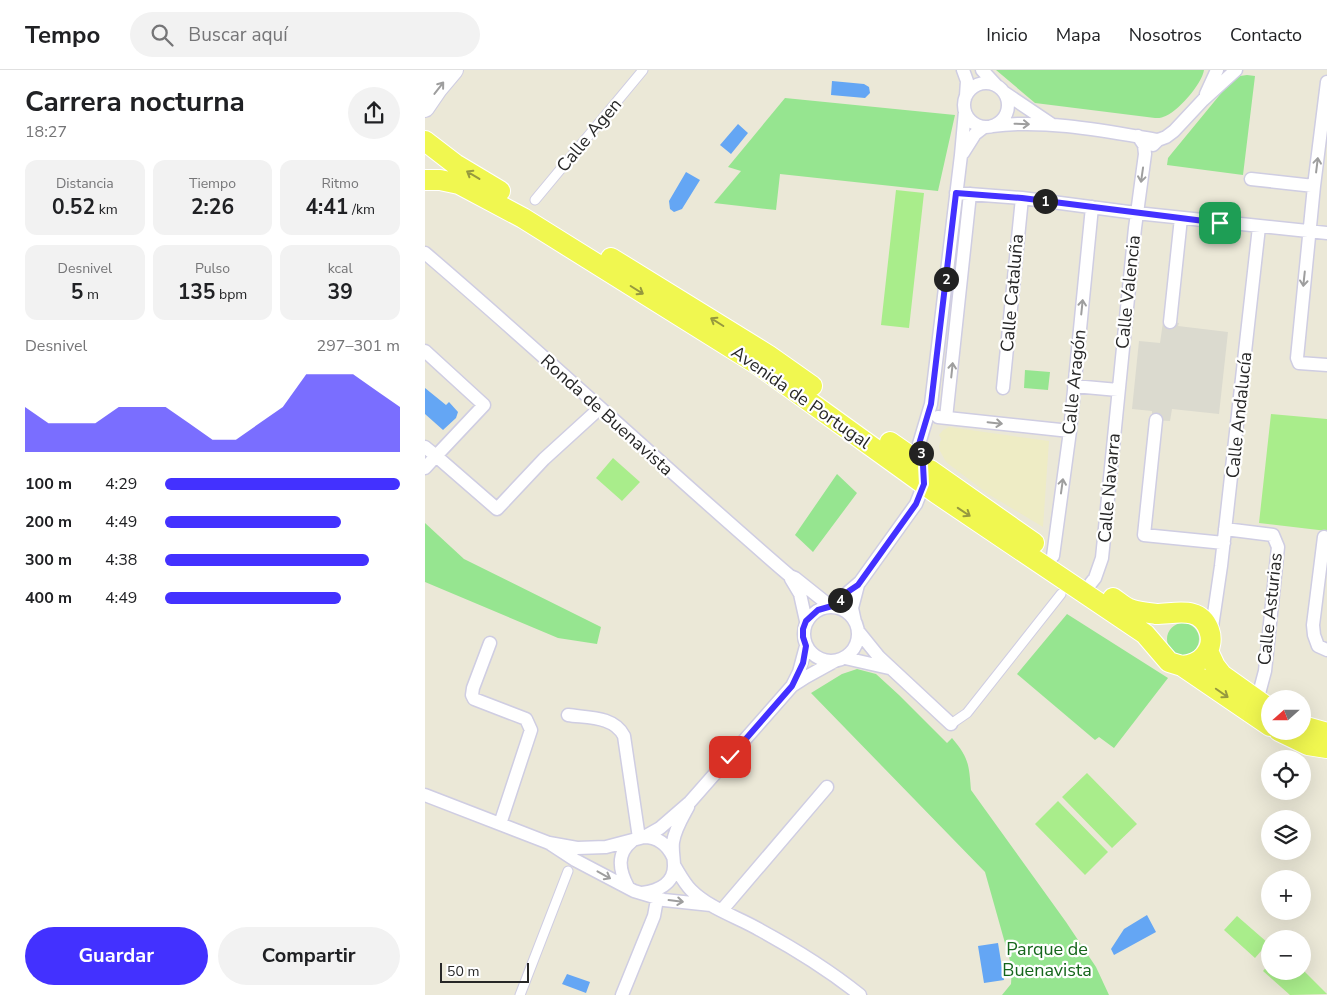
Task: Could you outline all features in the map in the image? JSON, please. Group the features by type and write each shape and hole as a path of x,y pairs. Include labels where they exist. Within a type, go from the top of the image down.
{"main road":[{"path":"425,84 437,70"},
{"path":"425,108 454,70"},
{"path":"425,140 428,161 425,170"},
{"name":"Avenida de Portugal","path":"425,140 455,164 691,306 910,447 926,473 1145,634 1169,662 1182,666 1261,720"},
{"name":"Avenida de Portugal","path":"425,180 440,180 459,184 523,218 761,366 1053,556 1131,610 1156,614 1187,613"},
{"path":"1158,648 1158,630 1163,621 1170,615 1187,613 1203,619 1208,626 1209,643 1215,666 1222,675 1261,703"},
{"path":"1182,666 1197,662 1209,643"},
{"path":"1311,728 1327,733"},
{"path":"1298,740 1308,745 1327,748"}],"street":[{"name":"Calle Agen","path":"535,200 643,70"},
{"path":"910,447 928,415 933,394 961,155 967,81 963,70"},
{"path":"961,155 975,134 988,126 998,123 1006,113 1008,106 1001,90 982,70"},
{"path":"1203,100 1217,70"},
{"path":"1145,154 1158,140 1174,131 1203,100 1236,70"},
{"path":"965,96 974,86 985,82 1001,90 1053,125"},
{"path":"1327,82 1309,230 1297,358 1299,363 1327,365"},
{"path":"965,111 972,122 988,126 1009,124 1053,125 1158,140"},
{"path":"1139,136 1144,145 1145,154"},
{"name":"Calle Valencia","path":"1118,390 1136,213 1145,154"},
{"path":"1251,179 1314,186"},
{"path":"956,193 1022,198 1136,213 1327,233"},
{"path":"946,418 970,194"},
{"name":"Calle Cataluña","path":"1003,388 1022,198"},
{"name":"Calle Aragón","path":"1053,556 1070,432 1092,207"},
{"path":"1170,322 1181,218"},
{"name":"Calle Andalucía","path":"1209,643 1217,602 1259,227"},
{"name":"Ronda de Buenavista","path":"427,259 601,408 694,493 790,576 831,606"},
{"path":"425,351 483,405 425,468"},
{"path":"1074,386 1118,390"},
{"name":"Calle Navarra","path":"1091,583 1095,578 1102,558 1118,390"},
{"path":"425,447 497,509 544,460 601,408"},
{"path":"928,415 1070,432"},
{"path":"1156,420 1144,535 1224,543"},
{"path":"892,669 840,659 824,661 814,656 806,646 803,629 806,621 818,610 831,606 858,585 916,504 926,473"},
{"name":"Calle Asturias","path":"1225,529 1273,535 1278,548 1264,690"},
{"path":"1325,537 1323,589 1313,625 1318,646 1327,650"},
{"name":"Ronda de Buenavista","path":"790,576 800,594 806,621"},
{"path":"792,686 820,668 851,652 857,641 857,627 852,608 858,585"},
{"path":"831,606 843,610 879,657 951,724 967,713 1061,594"},
{"path":"1187,613 1205,610 1217,602"},
{"path":"489,643 472,694 475,699 527,719 531,730 500,824"},
{"path":"425,795 549,843 577,848 597,848 617,846 638,839 660,828 690,802 792,686 801,668 806,646"},
{"path":"568,715 607,721 620,727 624,736 638,839"},
{"path":"716,908 827,787"},
{"path":"642,893 659,889 667,883 674,870 673,844 675,833 690,802"},
{"path":"627,887 619,867 623,850 638,839 649,837 663,842 669,849 691,890 716,908 759,929 800,954 859,995"},
{"path":"549,843 575,860 642,893 664,900 716,908"},
{"path":"520,995 568,871"},
{"path":"622,995 654,916 656,906"}],"shaded area":[{"path":"1163,322 1179,323 1178,326 1228,332 1219,414 1172,409 1170,421 1152,420 1152,411 1132,409 1139,341 1160,343"},
{"path":"949,427 1049,441 1043,527 988,494 946,462 940,451 941,439 939,435"}],"green space":[{"path":"996,70 1204,70 1199,83 1182,104 1162,118 1155,118 1035,103"},
{"path":"1247,75 1255,76 1243,175 1167,165 1168,158 1232,80"},
{"path":"785,98 955,115 938,191 780,174 776,210 714,203 741,171 728,167"},
{"path":"896,190 924,193 909,328 881,325"},
{"path":"1025,370 1050,372 1048,390 1024,388"},
{"path":"1271,414 1327,419 1327,531 1259,523"},
{"path":"613,458 640,482 622,501 596,478"},
{"path":"837,474 857,493 813,552 795,535"},
{"path":"425,523 464,559 601,627 597,644 558,638 425,582"},
{"path":"1067,614 1168,678 1114,748 1099,737 1095,740 1017,674"},
{"path":"1183,623 1189,624 1194,628 1198,633 1198,645 1194,650 1189,654 1183,655 1177,654 1172,650 1168,645 1167,639 1168,633 1172,628 1177,624"},
{"name":"Parque de Buenavista","path":"857,669 876,674 947,743 952,738 958,745 967,762 971,790 1066,922 1096,967 1109,995 1002,995 1011,984 1012,968 985,872 811,693 842,674"},
{"path":"1087,773 1137,824 1112,848 1062,797"},
{"path":"1058,801 1108,852 1085,875 1035,824"},
{"path":"1237,916 1261,937 1261,951 1255,958 1224,930"},
{"path":"1311,978 1327,994 1290,995 1273,980 1311,980"}],"water":[{"path":"832,81 864,84 869,87 870,93 865,98 831,95"},
{"path":"738,124 748,133 731,154 720,145"},
{"path":"686,172 700,180 682,209 674,212 670,209 669,201"},
{"path":"425,388 446,405 449,402 458,412 456,418 443,430 425,414"},
{"path":"1147,915 1156,932 1114,955 1111,949 1124,929"},
{"path":"998,943 1004,980 984,983 978,946"},
{"path":"567,974 590,982 586,993 562,984"}],"route":[{"path":"730,757 792,686 803,663 806,646 803,629 806,621 818,610 832,606 858,585 916,504 924,484 919,444 931,404 956,193 1022,198 1220,223"}]}
